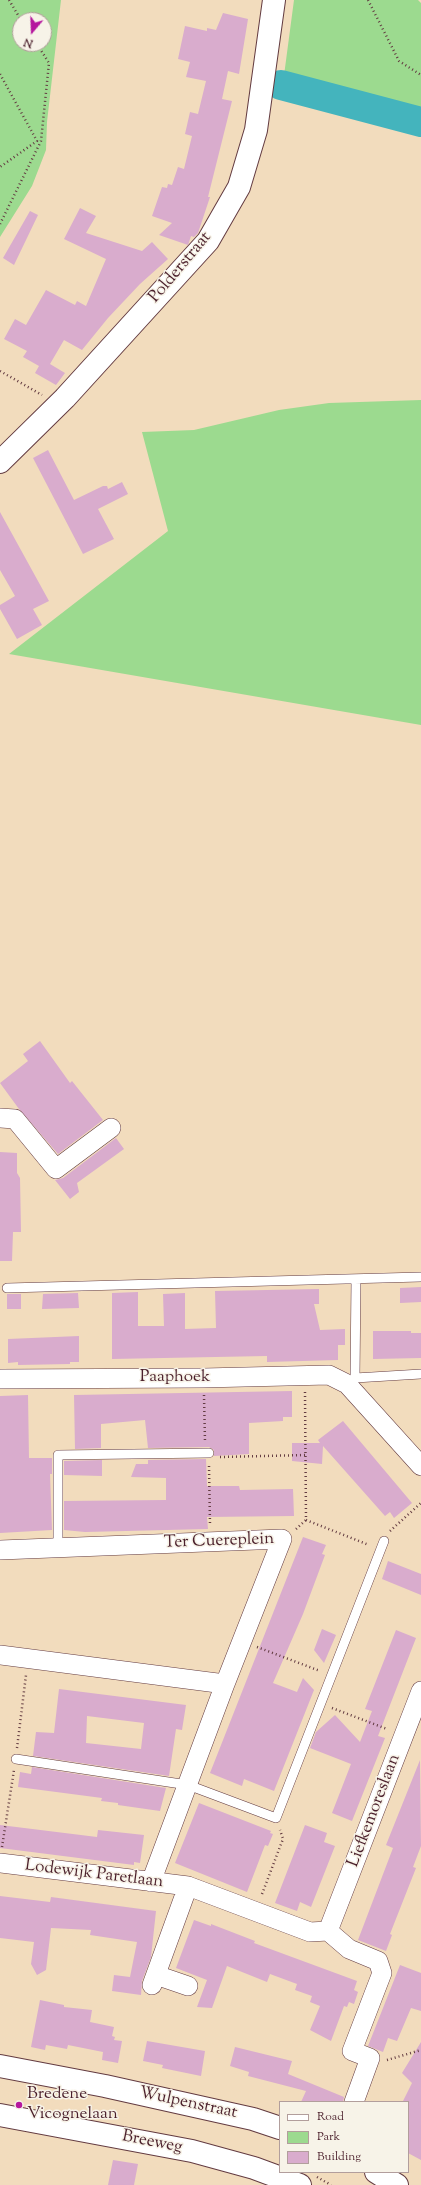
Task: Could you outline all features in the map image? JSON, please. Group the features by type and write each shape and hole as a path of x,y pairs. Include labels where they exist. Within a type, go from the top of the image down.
{"street":[{"name":"Polderstraat","path":"0,462 59,404 208,240 239,187 256,130 274,0"},
{"path":"0,1118 15,1119 56,1169 112,1128"},
{"name":"Paaphoek","path":"0,1378 203,1378 305,1376 329,1374 351,1381 421,1466"},
{"name":"Ter Cuereplein","path":"0,1550 282,1539 225,1684 151,1882"},
{"path":"0,1656 225,1684"},
{"name":"Liefkemoreslaan","path":"328,1931 421,1691"},
{"name":"Lodewijk Paretlaan","path":"0,1863 188,1886 310,1932 328,1931"},
{"name":"Lodewijk Paretlaan","path":"188,1886 154,1980 188,1986"},
{"path":"328,1931 349,1949 378,1961 382,1973 352,2051 370,2058 354,2101"},
{"name":"Wulpenstraat","path":"0,2066 105,2086 253,2119 279,2128"},
{"name":"Breeweg","path":"0,2115 192,2151 254,2168 300,2185"},
{"path":"378,2173 397,2185"}],"lane":[{"path":"7,1288 421,1277"},
{"path":"356,1279 351,1381 421,1374"},
{"path":"58,1547 58,1455 208,1454"},
{"path":"16,1759 188,1785 276,1818 384,1541"}],"path":[{"path":"9,0 16,12"},
{"path":"368,0 399,61 421,75"},
{"path":"0,224 41,141 49,63 42,52"},
{"path":"0,74 37,141 0,167"},
{"path":"0,371 59,404"},
{"path":"305,1376 306,1520 380,1550"},
{"path":"203,1378 208,1454 210,1542"},
{"path":"208,1454 306,1455"},
{"path":"384,1541 385,1535 421,1503"},
{"path":"242,1641 331,1675"},
{"path":"320,1703 404,1735"},
{"path":"255,1912 283,1839 276,1818"},
{"path":"368,2065 421,2050"}],"green space":[{"path":"0,0 61,0 47,122 46,150 32,186 0,237"},
{"path":"294,0 418,0 421,3 421,120 283,83"},
{"path":"421,400 421,725 9,654 168,531 142,432 194,430 279,410 329,403"}],"building":[{"path":"223,13 248,19 239,74 228,71 222,99 232,101 208,197 210,197 198,233 194,237 191,236 188,245 159,235 172,223 152,216 162,187 167,188 168,184 172,185 178,167 184,169 192,136 185,134 190,112 198,114 206,81 186,77 190,62 178,59 185,26 207,31 207,28 216,30"},
{"path":"80,208 96,216 86,233 142,251 152,242 168,259 140,284 108,318 82,350 64,340 50,364 65,373 56,385 35,373 39,366 23,357 27,351 4,339 15,319 26,325 46,290 75,305 77,301 86,306 106,259 64,239"},
{"path":"30,211 38,215 14,265 3,258"},
{"path":"48,450 74,500 103,486 107,486 108,489 122,482 128,494 98,509 114,539 83,554 33,458"},
{"path":"0,512 49,601 33,609 42,625 17,639 0,609 0,605 15,596 0,570"},
{"path":"40,1041 70,1083 72,1081 103,1120 58,1154 19,1109 0,1083 28,1061 23,1054"},
{"path":"116,1138 124,1149 77,1183 79,1192 70,1199 55,1180 63,1178"},
{"path":"0,1152 17,1153 17,1173 20,1178 21,1232 13,1232 12,1261 0,1261"},
{"path":"421,1287 421,1302 400,1303 400,1288"},
{"path":"319,1289 319,1304 314,1304 320,1330 345,1329 345,1345 338,1345 338,1360 267,1362 267,1356 112,1359 112,1293 138,1292 138,1326 164,1326 163,1294 185,1293 185,1329 216,1328 215,1291"},
{"path":"78,1293 79,1308 42,1309 43,1294"},
{"path":"7,1294 21,1294 21,1309 7,1309"},
{"path":"373,1331 411,1331 411,1333 421,1333 421,1358 373,1359"},
{"path":"79,1336 79,1362 70,1362 70,1364 18,1365 18,1362 8,1363 8,1339"},
{"path":"292,1391 292,1417 283,1417 283,1421 249,1423 249,1454 214,1456 214,1450 209,1447 148,1448 145,1420 101,1424 101,1448 75,1449 74,1395"},
{"path":"28,1395 29,1458 52,1458 52,1474 50,1474 52,1530 0,1533 0,1396"},
{"path":"343,1421 412,1503 394,1518 390,1512 385,1516 323,1446 322,1464 292,1461 292,1443 320,1443 318,1440"},
{"path":"206,1459 207,1486 239,1486 240,1490 293,1489 294,1516 207,1517 208,1529 85,1532 64,1530 64,1501 166,1500 166,1478 131,1477 136,1464 148,1464 148,1460"},
{"path":"102,1460 102,1476 64,1475 64,1461"},
{"path":"303,1537 326,1545 322,1554 325,1555 303,1614 273,1683 297,1692 303,1678 314,1690 274,1791 244,1779 242,1786 210,1773"},
{"path":"388,1561 421,1574 421,1595 382,1579"},
{"path":"322,1629 336,1635 324,1663 314,1650"},
{"path":"396,1630 416,1638 378,1736 385,1738 352,1821 332,1813 351,1764 310,1748 316,1732 335,1715 360,1742 372,1711 365,1709"},
{"path":"59,1689 186,1705 182,1730 176,1729 169,1776 33,1756 36,1732 54,1733","holes":["87,1716 144,1723 141,1749 86,1743"]},
{"path":"420,1760 421,1846 413,1867 416,1868 390,1934 392,1935 386,1951 358,1940 393,1848 386,1845"},
{"path":"32,1767 166,1788 160,1811 118,1805 118,1803 101,1801 102,1798 18,1787 20,1772 31,1774"},
{"path":"199,1803 271,1831 270,1833 273,1834 268,1846 265,1845 247,1892 175,1863"},
{"path":"0,1825 97,1837 98,1830 144,1835 140,1863 134,1862 134,1865 0,1848"},
{"path":"305,1825 327,1833 324,1842 335,1846 311,1907 300,1902 297,1911 275,1903"},
{"path":"0,1896 50,1902 51,1897 156,1911 151,1957 142,1981 141,1995 112,1991 114,1975 130,1977 137,1942 90,1935 91,1930 51,1928 46,1970 37,1975 31,1964 34,1942 0,1938"},
{"path":"194,1920 211,1926 211,1924 255,1941 254,1943 357,1981 354,1990 358,1992 354,2004 349,2002 347,2007 344,2006 331,2041 310,2030 320,2006 310,2002 312,1996 295,1990 297,1984 270,1974 267,1982 227,1966 212,2008 197,2007 207,1980 176,1968"},
{"path":"400,1965 421,1973 421,2011 411,2008 397,2041 388,2038 383,2052 368,2046"},
{"path":"40,2000 64,2005 64,2007 92,2010 90,2022 114,2027 112,2036 115,2037 114,2040 122,2041 118,2063 102,2060 103,2052 68,2045 67,2049 46,2045 45,2050 31,2047"},
{"path":"147,2041 205,2051 201,2076 162,2068 163,2065 143,2061"},
{"path":"421,2042 421,2160 409,2154 409,2101 403,2101 412,2083 402,2073"},
{"path":"235,2047 292,2061 288,2074 344,2097 343,2101 301,2101 306,2091 248,2076 249,2072 230,2066"},
{"path":"113,2160 138,2164 134,2185 108,2185"}],"waterway":[{"path":"281,85 421,122"}],"place":[{"name":"Bredene Vicognelaan","path":"19,2105"}]}
